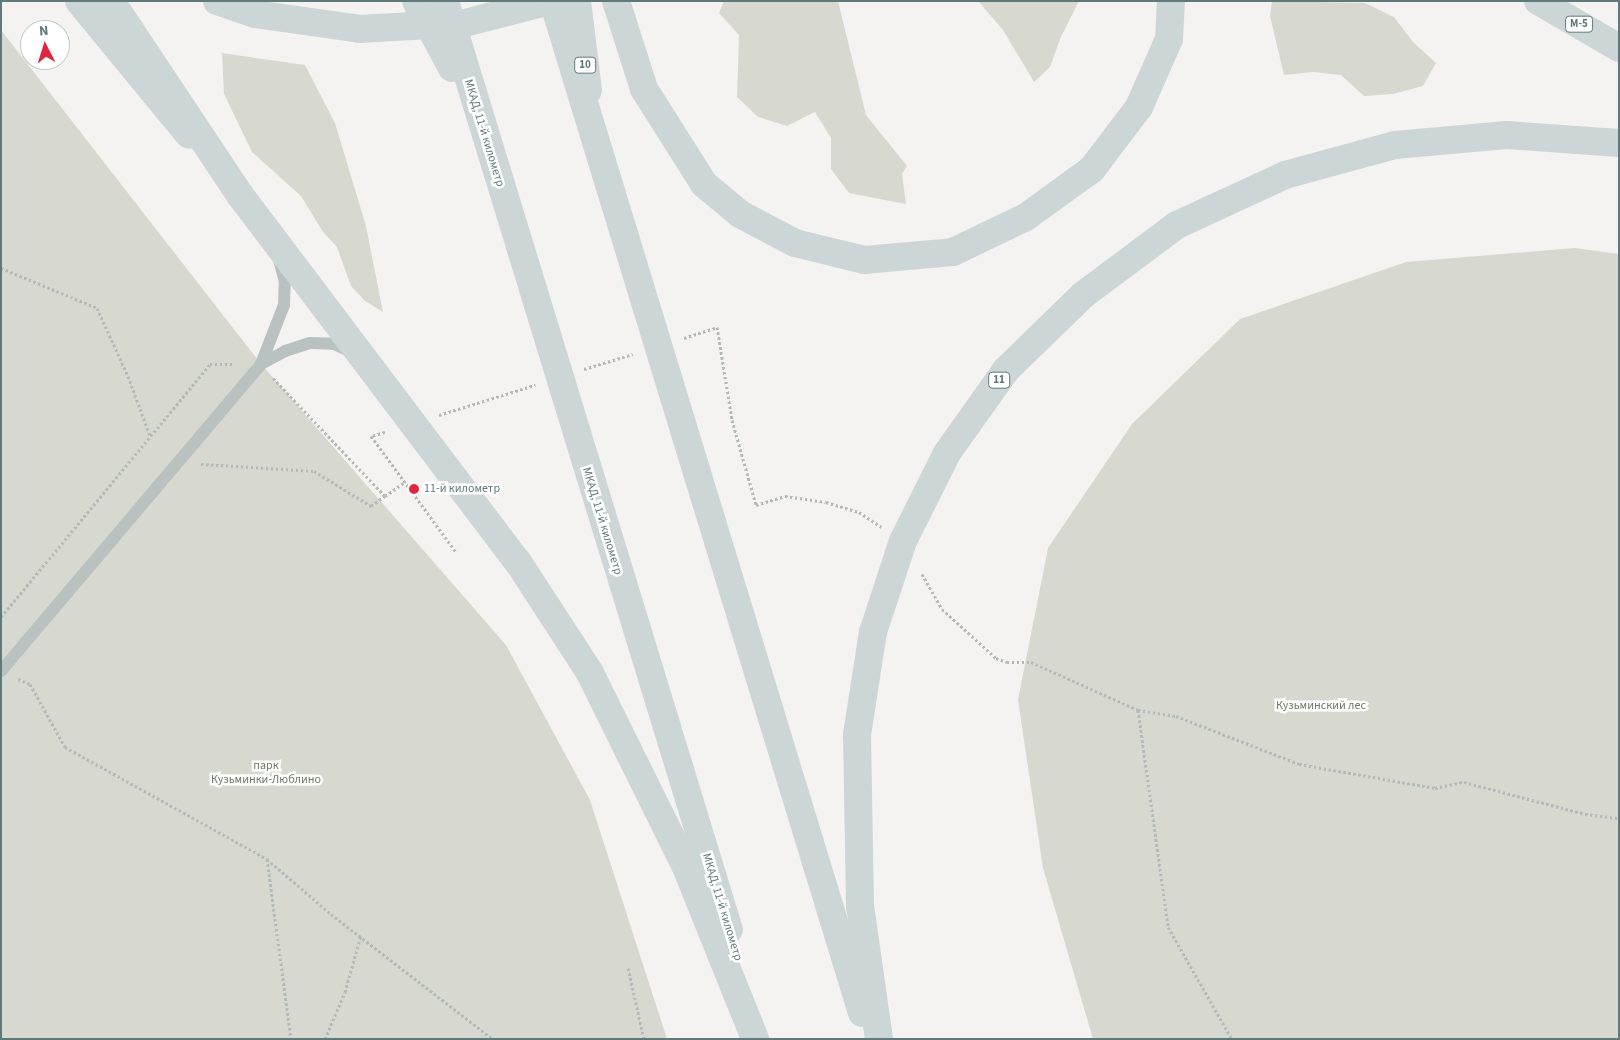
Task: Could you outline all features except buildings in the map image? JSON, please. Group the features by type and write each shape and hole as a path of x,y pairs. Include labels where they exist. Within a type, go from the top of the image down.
{"main road":[{"path":"79,1 240,195"},
{"path":"111,1 240,195 275,244 518,562 590,673 686,867 755,1039"},
{"path":"217,1 255,14 360,29 465,23 552,1 870,1039"},
{"path":"416,1 478,118"},
{"name":"МКАД, 11-й километр","path":"445,1 478,118 763,1039"},
{"name":"10","path":"577,1 592,129"},
{"path":"616,1 644,89 704,184 740,214 795,243 864,260 953,252 1026,216 1092,169 1139,106 1170,39 1171,1"},
{"name":"М-5","path":"1538,1 1619,48"},
{"name":"11","path":"879,1039 860,906 856,736 873,632 903,541 947,453 1006,370 1083,295 1177,225 1285,176 1395,145 1507,134 1619,143"}],"lane":[{"path":"1,671 261,364 276,333 284,305 285,282 275,244"},
{"path":"261,364 285,351 310,343 334,344 360,356"}],"path":[{"path":"1,268 97,308 128,376 151,436"},
{"path":"717,328 732,420 756,505 785,496 826,502 859,512 903,541 942,609 996,658 1007,662 1032,662 1138,710 1176,716 1299,764 1435,788 1464,782 1584,814 1619,818"},
{"path":"1,618 210,364 261,364 385,496"},
{"path":"371,436 456,552"},
{"path":"177,463 314,471 371,506 405,482"},
{"path":"16,678 30,684 65,747 267,860 493,1039"},
{"path":"1138,710 1168,927 1232,1039"},
{"path":"267,860 291,1039"},
{"path":"325,1039 345,992 361,935"},
{"path":"628,968 644,1039"}],"green space":[{"path":"724,1 838,1 866,115 907,166 902,174 906,204 849,193 831,169 831,138 815,112 787,126 758,117 737,97 739,35 719,13"},
{"path":"978,1 1079,1 1060,39 1050,67 1034,82 1003,30"},
{"path":"1272,1 1365,3 1394,17 1413,42 1436,63 1423,86 1393,94 1364,96 1341,75 1313,72 1284,75 1270,16"},
{"name":"парк Кузьминки-Люблино","path":"1,30 20,54 20,70 32,70 261,364 506,645 590,800 667,1039 1,1039"},
{"path":"222,53 305,65 335,123 366,226 383,312 365,301 351,286 337,247 323,232 301,196 252,152 224,94"},
{"name":"Кузьминский лес","path":"1575,248 1619,254 1619,1039 1093,1039 1043,868 1018,700 1048,548 1132,424 1240,319 1406,262"}],"place":[{"name":"11-й километр","path":"414,489"}]}
